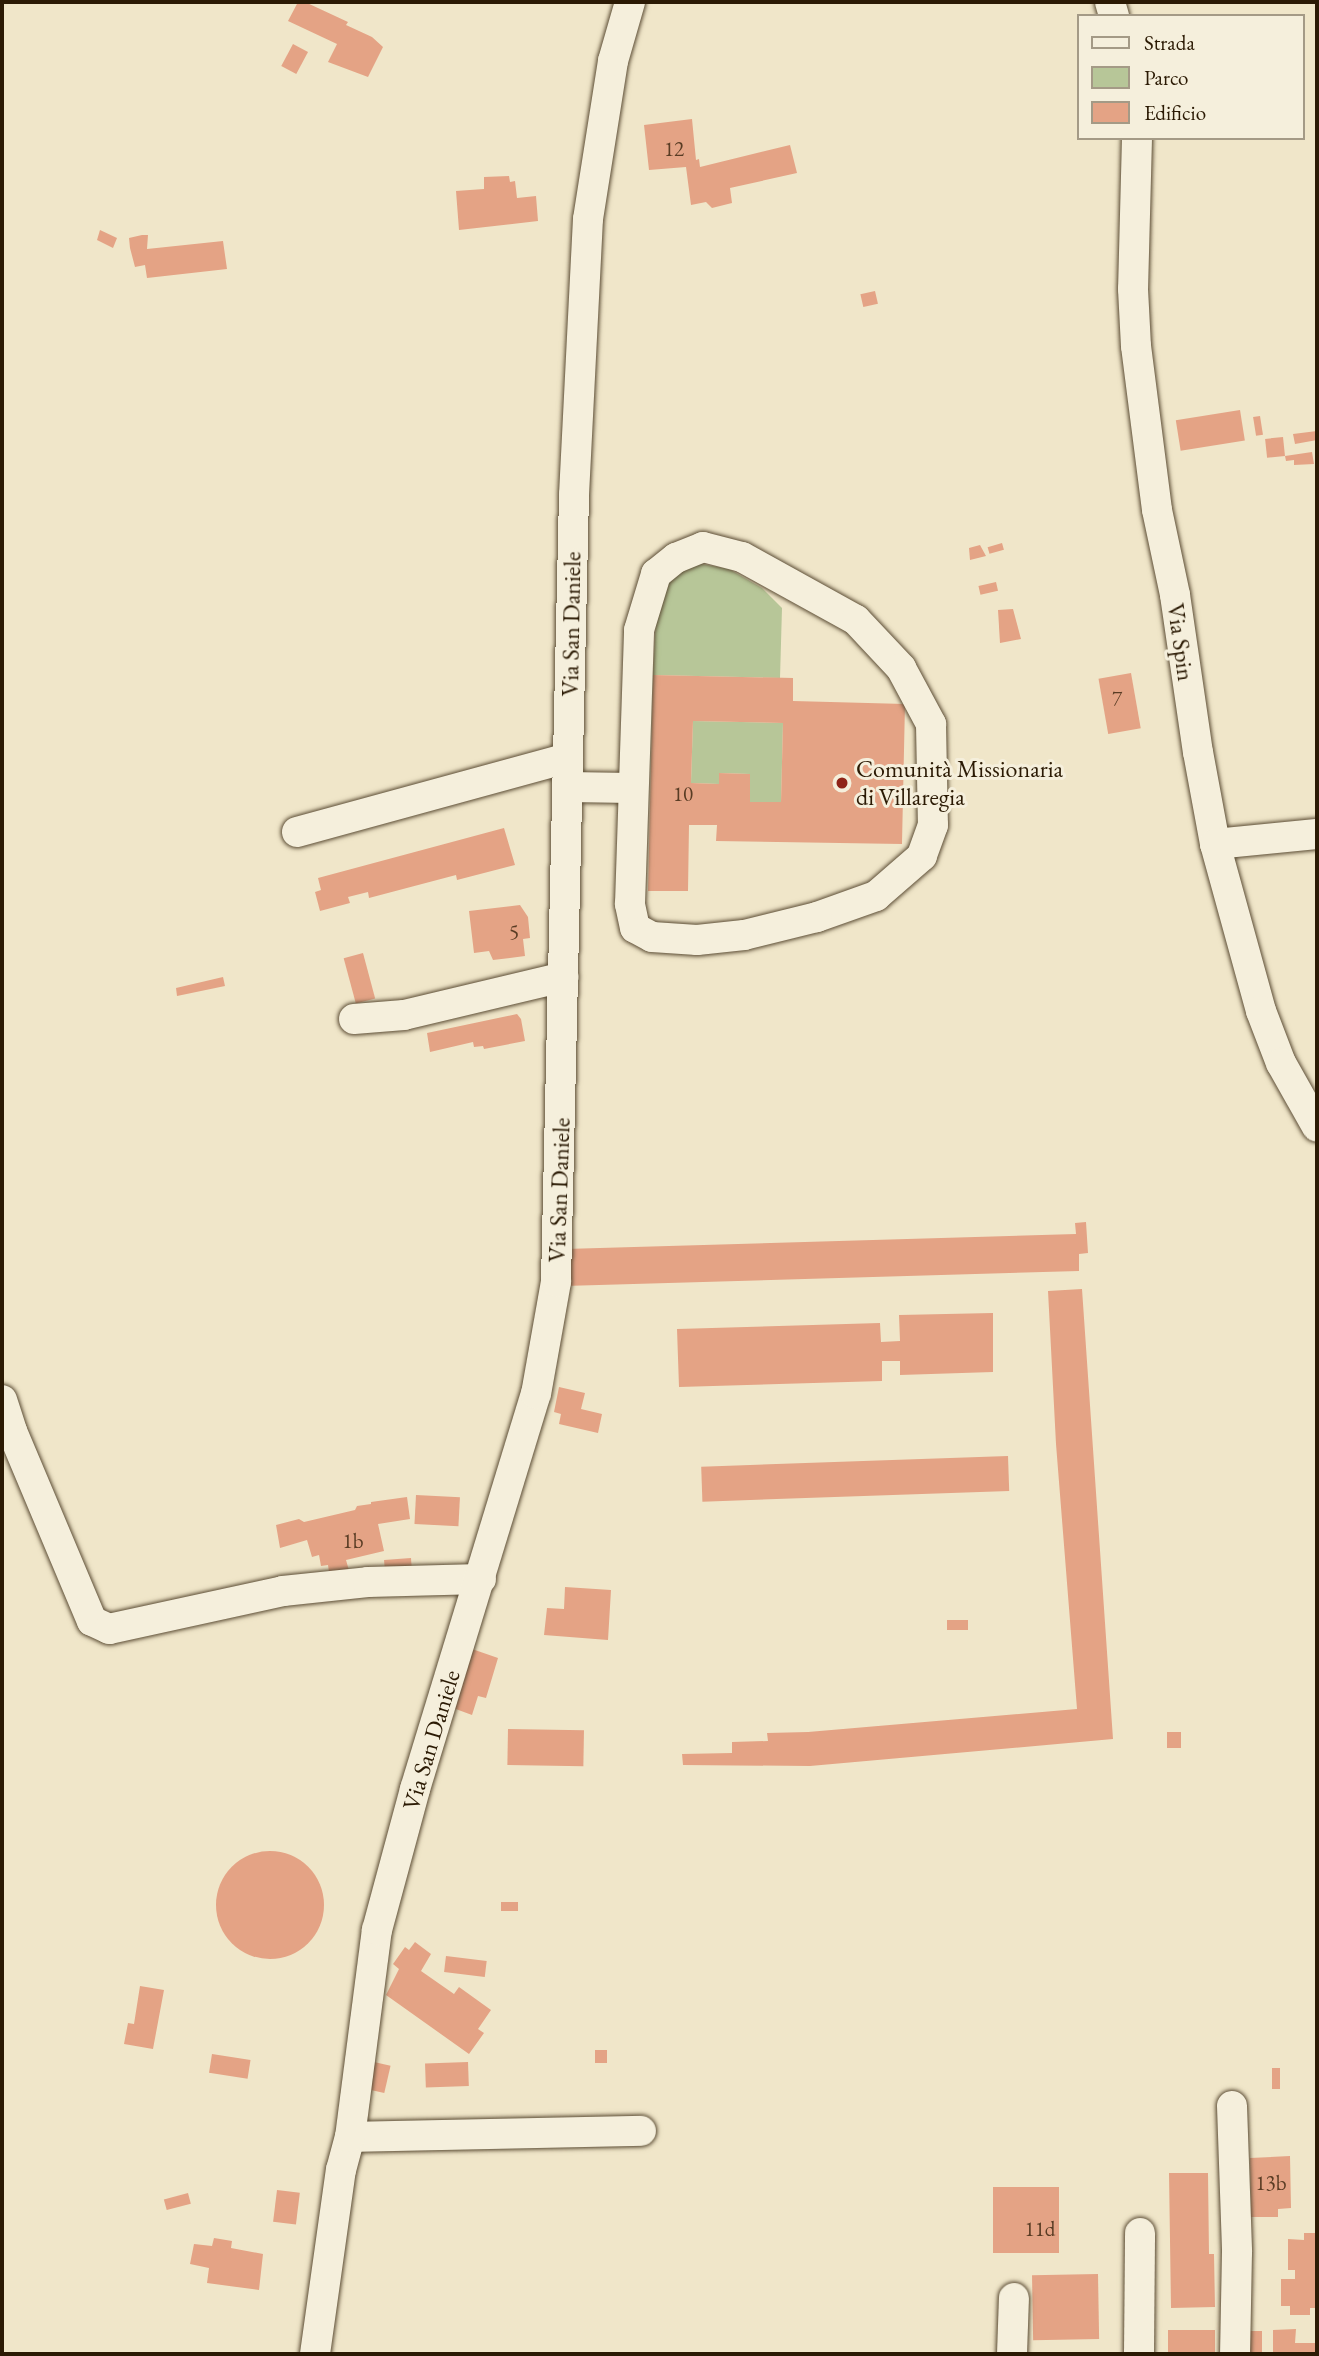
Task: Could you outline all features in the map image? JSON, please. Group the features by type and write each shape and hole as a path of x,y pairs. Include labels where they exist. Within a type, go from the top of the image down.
{"street":[{"name":"Via San Daniele","path":"315,2354 341,2170 349,2137 377,1930 415,1789 536,1394 556,1282 574,495 588,219 613,61 630,2"},
{"name":"Via Spin","path":"1137,140 1133,289 1137,359 1157,510 1216,844 1261,1011 1281,1063 1317,1127"},
{"path":"702,547 742,557 856,620 901,668 931,724 933,825 922,856 876,895 817,917 744,934 697,940 652,937 635,928 630,904 632,788 639,630 644,607 656,574 676,558 702,547"},
{"path":"298,832 568,773 632,788"},
{"path":"1216,844 1317,834"},
{"path":"354,1019 404,1015 564,977"},
{"path":"2,1400 12,1431 92,1621 108,1629 283,1591 368,1582 481,1579"},
{"path":"1232,2106 1237,2252 1236,2354"},
{"path":"349,2137 642,2131"},
{"path":"1139,2354 1140,2233"},
{"path":"1012,2354 1014,2298"}],"green space":[{"path":"691,562 729,569 762,588 782,608 780,678 653,675 656,617 670,575"},
{"path":"693,721 783,723 781,802 750,802 750,774 719,773 719,784 691,783"}],"building":[{"path":"298,2 305,2 348,22 346,25 372,37 383,47 368,77 328,62 337,44 288,21"},
{"path":"293,44 308,52 296,74 281,66"},
{"path":"692,119 696,160 699,159 700,167 790,145 797,173 730,188 732,203 712,208 706,202 691,205 686,167 649,170 644,125"},
{"path":"509,176 510,182 515,181 517,198 536,196 538,221 459,230 456,191 484,189 484,177"},
{"path":"100,230 117,238 113,248 97,240"},
{"path":"148,235 147,249 223,241 227,269 147,278 145,265 135,267 130,248 129,238"},
{"path":"875,291 878,304 863,307 860,294"},
{"path":"1240,410 1245,441 1181,451 1176,420"},
{"path":"1260,416 1263,435 1256,436 1253,417"},
{"path":"1317,431 1317,440 1295,444 1293,434"},
{"path":"1283,437 1285,456 1267,458 1265,439"},
{"path":"1312,452 1314,464 1294,465 1294,460 1286,461 1285,456"},
{"path":"1002,543 1004,550 990,554 988,547"},
{"path":"980,545 986,556 970,560 969,548"},
{"path":"996,582 998,591 980,595 978,586"},
{"path":"1013,609 1021,639 1000,643 998,610"},
{"path":"1131,673 1141,728 1108,734 1099,679"},
{"name":"Comunità Missionaria di Villaregia","path":"653,675 793,678 793,701 905,704 902,844 716,841 717,825 689,825 688,891 648,891","holes":["693,721 783,723 781,802 750,802 750,774 719,773 719,784 691,783"]},
{"path":"504,828 515,865 457,880 456,875 369,898 368,892 348,897 350,903 320,911 315,892 321,890 318,878"},
{"path":"520,905 528,917 530,938 523,939 525,956 493,960 489,951 474,953 469,911"},
{"path":"363,953 375,998 356,1004 344,958"},
{"path":"223,977 225,986 177,996 176,988"},
{"path":"517,1014 521,1019 525,1041 484,1049 483,1046 474,1047 473,1042 430,1052 427,1033"},
{"path":"1086,1222 1088,1253 1079,1254 1079,1271 564,1286 565,1249 1076,1234 1075,1223"},
{"path":"1082,1289 1113,1739 810,1766 683,1765 682,1754 732,1753 732,1742 768,1741 767,1733 808,1732 1077,1709 1056,1444 1048,1291"},
{"path":"993,1313 993,1372 900,1375 900,1361 882,1361 882,1381 679,1387 677,1329 880,1323 881,1342 900,1341 899,1315"},
{"path":"559,1387 585,1393 581,1409 602,1414 598,1433 559,1424 561,1414 554,1412"},
{"path":"1008,1456 1009,1491 702,1502 701,1467"},
{"path":"416,1495 460,1497 458,1526 414,1524"},
{"path":"407,1497 410,1519 378,1524 384,1551 346,1560 350,1574 330,1579 328,1565 321,1566 319,1555 312,1557 307,1540 280,1548 276,1525 299,1519 304,1522 355,1510 357,1506 371,1502"},
{"path":"411,1558 412,1572 385,1574 384,1560"},
{"path":"565,1587 611,1590 608,1640 544,1635 547,1608 564,1609"},
{"path":"947,1620 968,1620 968,1630 947,1630"},
{"path":"472,1649 498,1658 486,1698 478,1696 472,1715 453,1708"},
{"path":"508,1729 584,1730 583,1766 507,1765"},
{"path":"1167,1732 1181,1732 1181,1748 1167,1748"},
{"path":"270,1851 291,1855 308,1867 320,1884 324,1905 320,1926 308,1943 291,1955 270,1959 249,1955 232,1943 220,1926 216,1905 220,1884 232,1867 249,1855"},
{"path":"501,1902 518,1902 518,1911 501,1911"},
{"path":"415,1942 431,1954 421,1971 454,1994 459,1987 491,2010 478,2029 484,2033 469,2054 386,1995 399,1969 393,1964 405,1947 409,1950"},
{"path":"446,1956 487,1961 485,1977 444,1972"},
{"path":"140,1986 164,1990 153,2049 124,2044 128,2023 134,2024"},
{"path":"595,2050 607,2050 607,2063 595,2063"},
{"path":"212,2054 251,2060 248,2079 209,2073"},
{"path":"374,2062 391,2066 384,2093 368,2089"},
{"path":"468,2062 469,2086 426,2087 425,2064"},
{"path":"1272,2068 1280,2068 1280,2089 1272,2089"},
{"path":"1290,2156 1291,2208 1278,2209 1278,2217 1251,2217 1250,2158"},
{"path":"1169,2173 1208,2173 1209,2254 1214,2254 1215,2307 1171,2308"},
{"path":"993,2187 1059,2187 1059,2253 993,2253"},
{"path":"277,2190 300,2193 296,2225 273,2222"},
{"path":"188,2193 191,2204 167,2210 164,2199"},
{"path":"1304,2233 1315,2233 1317,2308 1310,2308 1310,2315 1290,2315 1290,2306 1281,2306 1281,2279 1295,2279 1295,2270 1288,2270 1288,2239 1304,2240"},
{"path":"214,2238 232,2241 231,2248 263,2254 259,2290 207,2283 209,2268 190,2264 194,2244 212,2246"},
{"path":"1098,2274 1099,2339 1033,2340 1032,2275"},
{"path":"1296,2329 1295,2343 1317,2343 1317,2354 1273,2354 1273,2330"},
{"path":"1168,2330 1215,2330 1215,2354 1168,2354"},
{"path":"1243,2331 1262,2331 1262,2354 1243,2354"}],"place":[{"name":"Comunità Missionaria di Villaregia","path":"842,783"}]}
